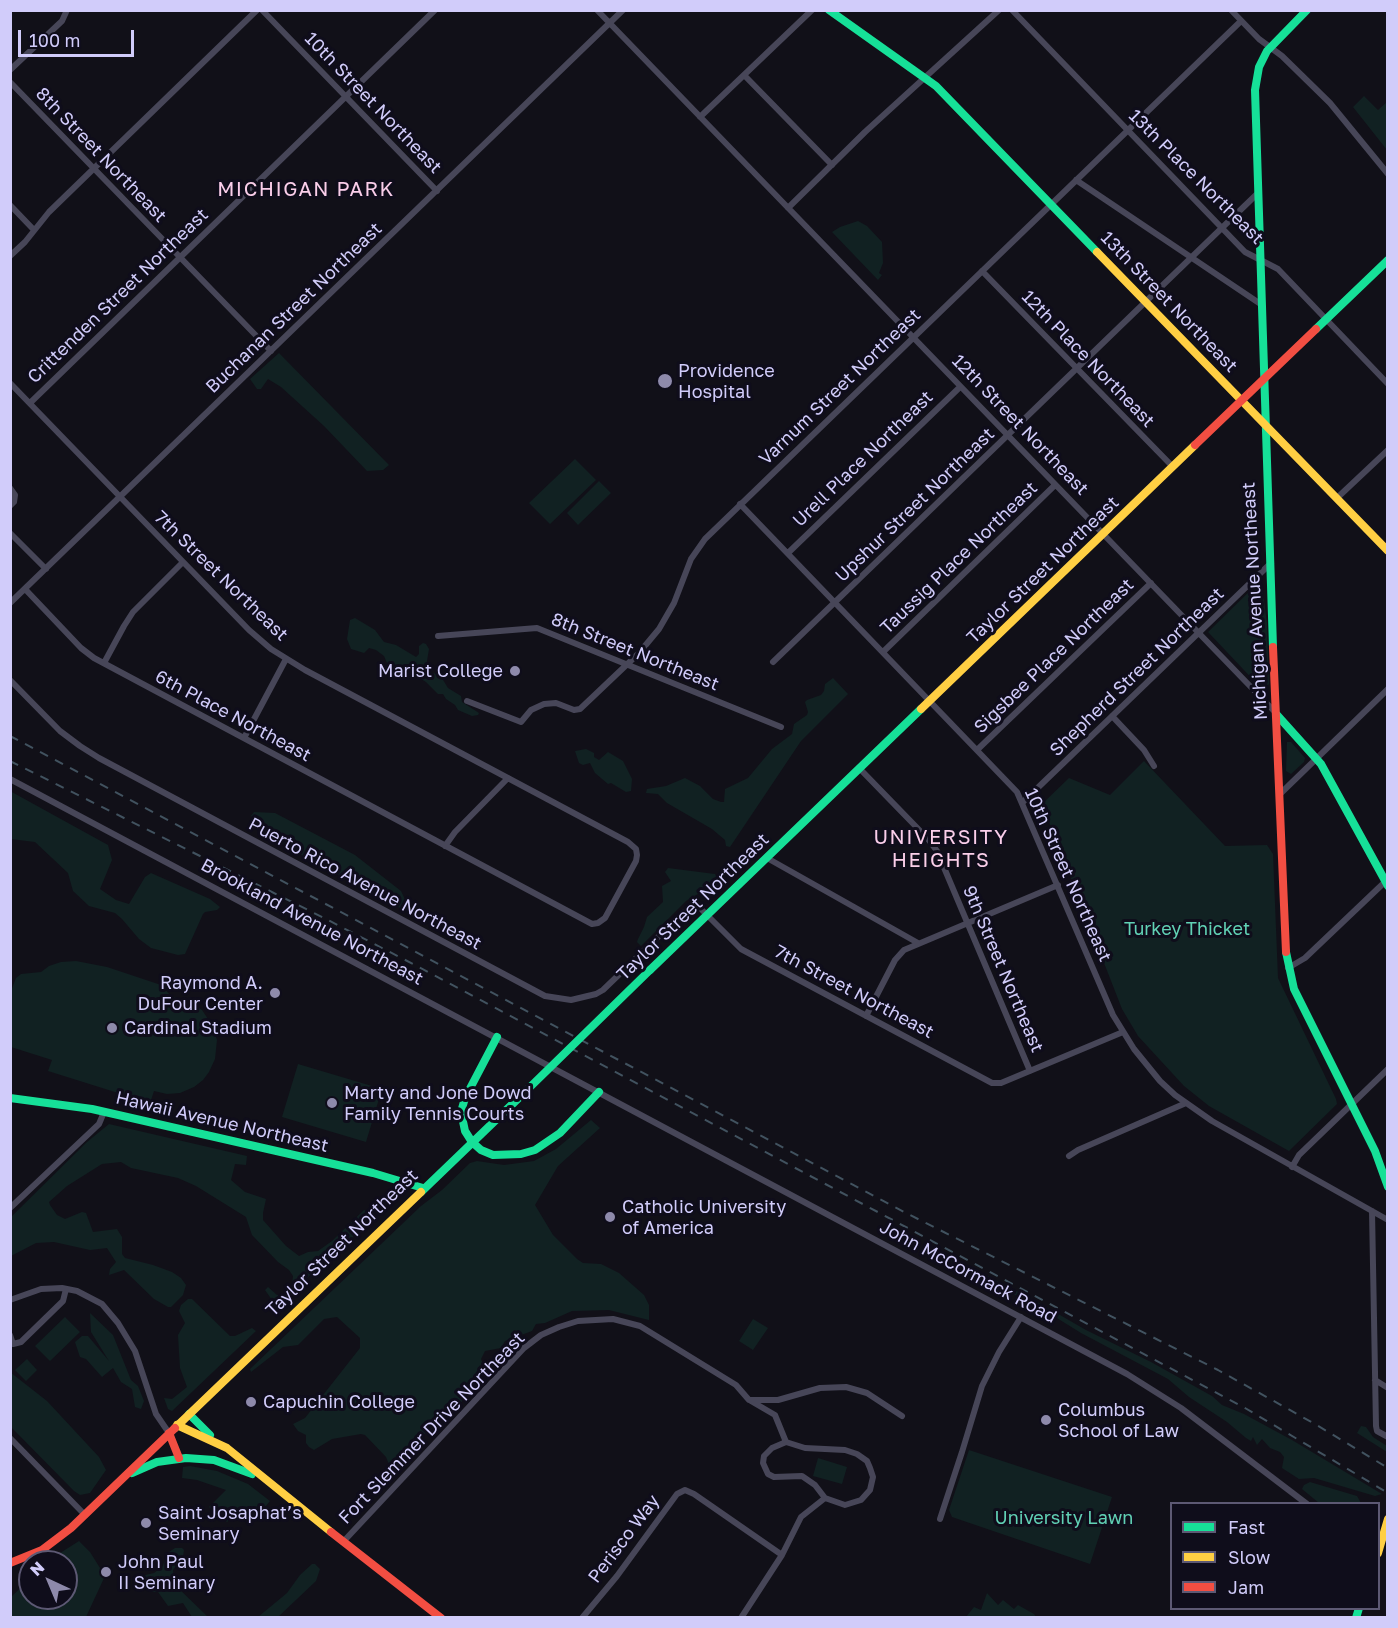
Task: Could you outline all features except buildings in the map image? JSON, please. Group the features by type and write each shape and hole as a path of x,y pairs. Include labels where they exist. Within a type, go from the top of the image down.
{"main road":[{"name":"13th Street Northeast","path":"829,10 926,78 1388,551"},
{"name":"Michigan Avenue Northeast","path":"1307,10 1270,47 1258,67 1255,83 1264,424 1288,968 1296,992 1385,1171 1388,1187"},
{"name":"Taylor Street Northeast","path":"10,1563 30,1556 50,1545 85,1515 1388,260"},
{"name":"12th Street Northeast","path":"1277,715 1317,758 1387,882"},
{"path":"496,1037 462,1107 461,1119 465,1131 481,1150 493,1155 514,1155 536,1150 560,1134 599,1092"},
{"name":"Hawaii Avenue Northeast","path":"10,1098 60,1103 104,1112 372,1173 423,1188"},
{"path":"189,1414 217,1442 441,1617"},
{"path":"177,1425 217,1442"},
{"path":"169,1433 179,1458"},
{"path":"126,1475 157,1462 179,1458 214,1460 263,1479"},
{"path":"1380,1546 1387,1522"}],"street":[{"path":"10,70 62,21 67,10"},
{"path":"10,256 49,212 93,168 257,10"},
{"name":"10th Street Northeast","path":"262,10 436,191"},
{"name":"Crittenden Street Northeast","path":"30,403 435,10"},
{"name":"12th Street Northeast","path":"597,10 1277,715"},
{"name":"Buchanan Street Northeast","path":"10,603 623,10"},
{"path":"700,117 812,10"},
{"path":"788,208 999,10"},
{"name":"13th Place Northeast","path":"1012,10 1245,252 1278,269 1388,384"},
{"path":"1231,10 1334,107 1388,174"},
{"name":"Varnum Street Northeast","path":"467,701 521,722 531,710 544,704 556,704 577,710 645,647 663,623 674,603 689,562 700,544 1241,21"},
{"path":"744,75 832,165"},
{"name":"8th Street Northeast","path":"10,82 271,351"},
{"path":"1076,180 1262,306"},
{"name":"Upshur Street Northeast","path":"773,662 1258,194"},
{"path":"10,205 34,230"},
{"name":"12th Place Northeast","path":"982,271 1173,467"},
{"name":"7th Street Northeast","path":"10,383 257,638 286,659 628,842 636,849 636,861 605,918 592,924 445,846"},
{"name":"Urell Place Northeast","path":"788,553 960,387"},
{"path":"1337,498 1388,450"},
{"name":"Taussig Place Northeast","path":"883,652 1056,485"},
{"path":"10,488 15,495 14,502 10,506"},
{"name":"10th Street Northeast","path":"740,504 1012,786 1023,802 1108,1004 1123,1032 1160,1081 1212,1122 1388,1220"},
{"path":"10,532 46,569"},
{"path":"104,663 131,614 183,562"},
{"name":"Shepherd Street Northeast","path":"1023,802 1271,563"},
{"name":"Sigsbee Place Northeast","path":"977,750 1151,584"},
{"name":"6th Place Northeast","path":"25,589 86,652 445,846"},
{"name":"8th Street Northeast","path":"438,636 531,627 781,727"},
{"path":"244,738 286,659"},
{"name":"Puerto Rico Avenue Northeast","path":"10,681 60,731 99,758 545,996 571,1000 596,994 689,909 701,909 708,915"},
{"path":"1280,794 1388,689"},
{"path":"1112,717 1144,750 1154,766"},
{"name":"9th Street Northeast","path":"860,769 935,848 1030,1071"},
{"path":"445,846 454,832 508,778"},
{"name":"Brookland Avenue Northeast","path":"10,779 599,1092"},
{"path":"767,858 918,943"},
{"path":"1288,968 1305,958 1387,882"},
{"path":"866,1016 897,957 904,950 1058,885"},
{"name":"7th Street Northeast","path":"708,915 741,949 995,1083 1001,1083 1030,1071"},
{"path":"1030,1071 1123,1032"},
{"path":"1292,1167 1299,1155 1388,1069"},
{"name":"John McCormack Road","path":"599,1092 1148,1386 1305,1502"},
{"path":"1070,1156 1078,1150 1186,1103"},
{"path":"10,1208 99,1124 104,1112"},
{"path":"1372,1211 1376,1426 1377,1431 1388,1437"},
{"path":"10,1300 41,1289 66,1289 77,1291 102,1305 118,1323 135,1351 156,1414 169,1433"},
{"path":"10,1335 13,1344 21,1342 63,1301 66,1289"},
{"path":"940,1519 982,1386 999,1352 1021,1317"},
{"name":"Fort Slemmer Drive Northeast","path":"343,1542 524,1348 541,1335 578,1321 613,1319 640,1326 735,1385 749,1400 775,1415 786,1442"},
{"path":"1375,1380 1388,1388"},
{"path":"749,1400 778,1400 820,1388 846,1387 867,1393 902,1416"},
{"path":"10,1438 85,1515"},
{"path":"786,1442 805,1448 845,1450 857,1454 867,1461 873,1477 873,1483 866,1496 854,1504 845,1505 825,1498 815,1485 801,1476 774,1477 765,1471 764,1456 772,1448 786,1442"},
{"path":"10,1451 17,1445"},
{"name":"Perisco Way","path":"584,1615 617,1576 677,1494 685,1490 782,1555"},
{"path":"741,1617 782,1555 801,1517 825,1498"},
{"path":"584,1615 592,1617"}],"green space":[{"path":"1364,96 1378,110 1387,102 1387,150 1353,107"},
{"path":"858,221 867,226 882,242 883,263 879,273 882,275 878,280 832,232"},
{"path":"279,353 389,465 383,470 367,471 324,426 281,387 268,379 261,389 257,389 250,379"},
{"path":"575,459 596,480 550,524 529,503"},
{"path":"599,481 611,493 578,525 567,513"},
{"path":"1257,584 1262,586 1267,623 1269,684 1264,689 1208,632"},
{"path":"355,618 375,630 384,642 396,645 416,657 419,654 419,646 426,644 429,649 426,667 429,672 440,675 448,688 461,696 462,702 479,713 478,715 472,716 458,710 443,694 438,694 426,682 410,672 392,663 387,663 384,656 376,650 369,648 364,653 351,649 347,639 350,620"},
{"path":"833,678 848,694 801,741 730,847 726,846 725,840 712,829 667,803 658,794 646,793 647,789 666,786 685,778 700,786 713,799 724,802 725,789 748,778 772,749 792,734 794,724 807,715 805,702 821,695 825,684"},
{"path":"1287,742 1291,742 1305,758 1304,762 1291,774 1286,771"},
{"path":"586,749 594,753 594,757 599,760 608,752 623,761 632,779 631,791 626,792 611,783 608,784 595,773 590,763 583,765 579,763 575,751"},
{"name":"Turkey Thicket","path":"1144,761 1225,846 1267,845 1273,854 1278,978 1337,1104 1289,1151 1209,1106 1184,1086 1138,1036 1122,1009 1042,804 1069,778 1110,795"},
{"path":"10,791 108,845 112,860 100,889 116,900 129,904 145,877 151,873 210,899 220,907 203,914 185,954 178,955 151,948 139,939 115,913 89,906 73,891 68,873 35,842 11,839"},
{"path":"254,812 275,813 355,855 401,891 410,910 398,907 259,832 261,824 251,816"},
{"path":"668,868 715,874 716,883 686,901 641,946 637,942 647,917 663,902 662,886 671,881 665,872"},
{"name":"Cardinal Stadium","path":"76,961 107,967 161,985 171,996 186,1000 202,1010 212,1025 217,1040 215,1059 203,1080 180,1093 167,1094 154,1091 150,1103 48,1071 52,1060 11,1047 11,991 16,978 21,974 41,972 61,962"},
{"name":"Marty and Jone Dowd Family Tennis Courts","path":"298,1064 382,1089 366,1142 282,1117"},
{"path":"591,1120 600,1128 558,1166 535,1205 553,1235 577,1259 583,1263 601,1264 619,1273 644,1295 649,1305 649,1320 609,1310 572,1311 545,1323 536,1324 532,1331 505,1341 501,1348 485,1351 481,1359 485,1370 479,1383 439,1426 410,1440 408,1450 403,1457 403,1467 400,1469 390,1467 386,1457 365,1435 361,1434 332,1439 314,1450 309,1447 306,1443 306,1435 298,1431 293,1424 305,1418 360,1348 360,1338 337,1317 324,1319 298,1345 283,1347 251,1372 250,1369 421,1206 442,1190 470,1163 477,1161 504,1165 534,1161 556,1149"},
{"path":"109,1124 247,1156 246,1165 235,1164 231,1180 245,1192 266,1199 263,1220 286,1246 299,1256 318,1251 332,1241 364,1210 369,1212 370,1220 326,1264 300,1283 289,1300 274,1311 271,1308 272,1300 265,1290 268,1287 277,1295 282,1295 292,1285 293,1276 252,1235 246,1217 196,1186 178,1178 131,1168 121,1162 102,1164 67,1186 49,1202 50,1205 57,1215 65,1219 82,1212 86,1213 93,1232 117,1229 122,1237 122,1254 125,1258 153,1265 181,1278 186,1285 183,1295 171,1307 154,1299 124,1270 109,1275 110,1269 116,1262 107,1248 90,1250 54,1242 36,1243 11,1256 11,1217 87,1142"},
{"path":"928,1245 1086,1330 1151,1362 1212,1396 1222,1405 1292,1440 1382,1494 1375,1496 1314,1478 1299,1479 1282,1468 1284,1457 1280,1452 1270,1448 1262,1439 1257,1445 1253,1437 1251,1441 1246,1438 1168,1379 959,1266 926,1246"},
{"path":"188,1299 192,1299 230,1336 252,1328 256,1331 172,1411 168,1409 164,1398 172,1399 187,1387 180,1368 178,1335 185,1323 179,1311 181,1305"},
{"path":"90,1313 113,1335 131,1380 138,1386 144,1401 141,1409 135,1407 132,1389 121,1382 113,1368 102,1377 86,1359 80,1357 75,1342 82,1336 88,1336 109,1361 91,1332"},
{"path":"65,1317 80,1332 50,1361 35,1346"},
{"path":"753,1319 768,1328 753,1350 739,1341"},
{"path":"27,1359 37,1370 26,1381 15,1370"},
{"path":"10,1372 47,1401 99,1457 106,1470 90,1493 80,1495 74,1491 11,1427"},
{"path":"1361,1426 1366,1427 1373,1437 1387,1446 1387,1452 1357,1433"},
{"name":"University Lawn","path":"969,1450 1112,1497 1090,1564 952,1517 949,1510"},
{"path":"818,1458 847,1467 842,1484 813,1476"},
{"path":"190,1466 217,1471 248,1484 270,1501 255,1519 238,1511 227,1522 209,1507 226,1490 197,1480 182,1478 183,1467"},
{"path":"1310,1482 1357,1496 1360,1502 1318,1502 1302,1489"},
{"path":"79,1541 90,1552 105,1576 86,1617 11,1617 11,1597 18,1590 18,1610 78,1610 78,1550 65,1550"},
{"path":"175,1548 184,1550 183,1557 173,1570 174,1584 208,1617 192,1617 183,1603 168,1606 158,1592 150,1592 140,1580 141,1576 154,1573 163,1566 166,1554"},
{"path":"312,1564 320,1569 316,1581 278,1617 258,1617 287,1593 300,1575"},
{"path":"987,1593 998,1605 1003,1600 1014,1609 1018,1605 1036,1617 966,1617 974,1607 981,1610"}],"railway":[{"path":"10,736 908,1214 1218,1370 1388,1468"},
{"path":"10,761 413,964 1245,1408 1388,1493"}],"traffic: fast":[{"path":"829,10 936,86 1097,252"},
{"path":"1273,647 1255,90 1259,67 1267,51 1307,10"},
{"path":"1316,329 1388,260"},
{"path":"650,970 921,709"},
{"path":"1277,715 1321,764 1388,886"},
{"path":"1286,952 1294,989 1375,1151 1388,1187"},
{"path":"527,1090 650,970"},
{"path":"497,1037 465,1098 461,1112 465,1131 481,1150 493,1155 521,1154 535,1150 560,1133 599,1092"},
{"path":"421,1192 527,1090"},
{"path":"10,1098 92,1109 373,1173 423,1188"},
{"path":"189,1414 210,1435"},
{"path":"132,1473 157,1462 186,1458 214,1460 252,1474"},
{"path":"1356,1618 1358,1610"}],"traffic: slow":[{"path":"1097,252 1388,551"},
{"path":"921,709 1195,445"},
{"path":"175,1428 421,1192"},
{"path":"177,1425 227,1448 331,1532"},
{"path":"1380,1546 1388,1519"}],"traffic: jam":[{"path":"1195,445 1316,329"},
{"path":"1273,647 1286,952"},
{"path":"10,1563 42,1550 71,1528 175,1428"},
{"path":"169,1433 179,1458"},
{"path":"331,1532 441,1618"}],"place":[{"name":"Providence Hospital","path":"665,381"},
{"name":"Marist College","path":"515,671"},
{"name":"Raymond A. DuFour Center","path":"275,993"},
{"name":"Cardinal Stadium","path":"112,1028"},
{"name":"Marty and Jone Dowd Family Tennis Courts","path":"332,1103"},
{"name":"Catholic University of America","path":"610,1217"},
{"name":"Capuchin College","path":"251,1402"},
{"name":"Columbus School of Law","path":"1046,1420"},
{"name":"Saint Josaphat’s Seminary","path":"146,1523"},
{"name":"John Paul II Seminary","path":"106,1572"}],"district":[{"name":"MICHIGAN PARK","path":"306,190"},
{"name":"UNIVERSITY HEIGHTS","path":"941,850"}]}
